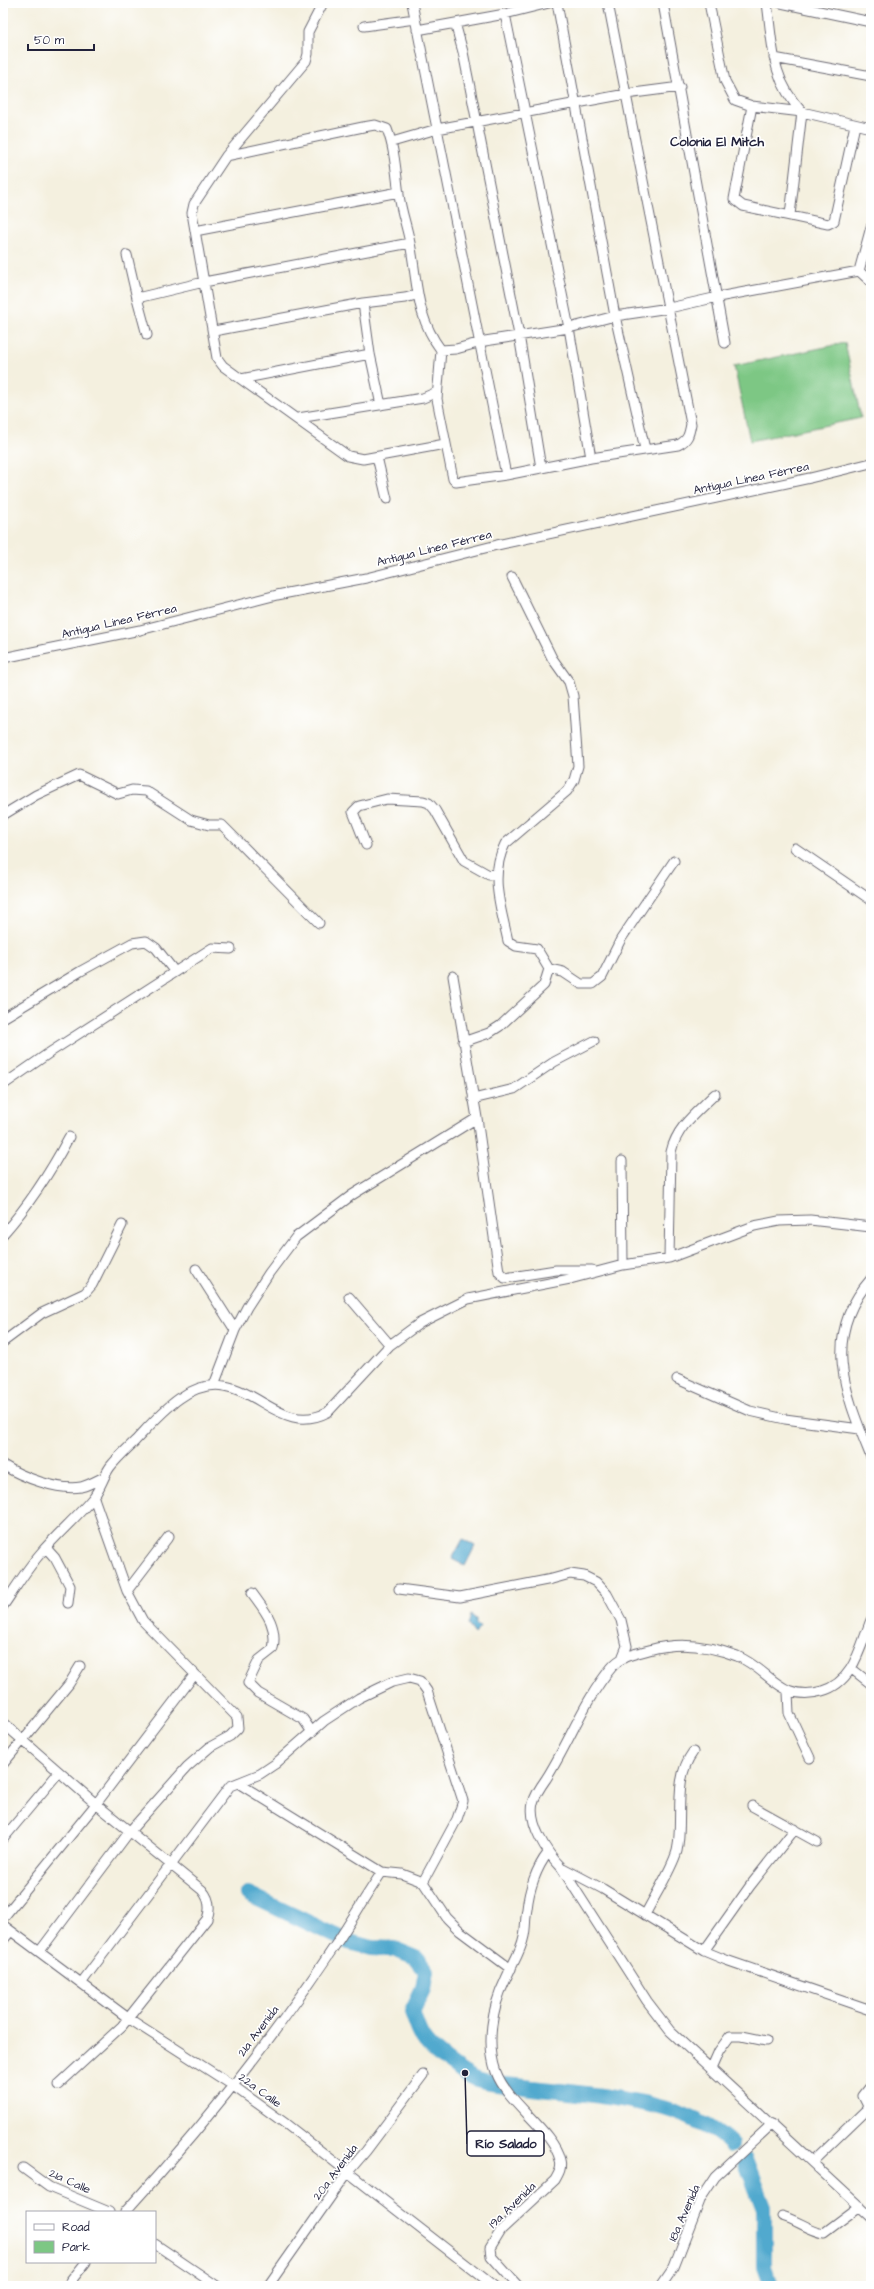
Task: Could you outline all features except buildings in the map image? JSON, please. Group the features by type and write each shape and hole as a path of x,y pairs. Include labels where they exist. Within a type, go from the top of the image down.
{"street":[{"path":"323,3 308,32 308,54 306,61 226,156 194,204 192,213 218,358 224,366 241,379 298,418 348,456 363,459 445,444"},
{"path":"412,3 478,343 506,475"},
{"path":"417,30 505,14 549,3"},
{"path":"557,3 615,316 645,449"},
{"path":"226,156 375,125 387,129 392,142 399,192 410,243 416,295 424,322 441,350 437,392 445,444 453,479 456,482 506,475 591,458 678,445 686,441 690,434 690,424 669,308 608,3"},
{"path":"663,3 680,87 725,343"},
{"path":"709,3 725,81 735,100 752,106 802,112 871,128"},
{"path":"767,3 774,58 779,78 788,98 802,112"},
{"path":"781,3 871,22"},
{"path":"505,14 569,328 591,458"},
{"path":"364,26 415,19"},
{"path":"455,23 477,122 519,335 541,468"},
{"path":"774,58 871,76"},
{"path":"392,142 437,129 525,114 626,94 680,87"},
{"path":"752,106 734,199 743,206 828,224 834,221 855,125"},
{"path":"790,215 802,112"},
{"path":"195,231 399,192"},
{"path":"859,271 871,230"},
{"path":"137,298 204,282 410,243"},
{"path":"127,255 147,335"},
{"path":"441,350 456,349 519,335 569,328 615,316 669,308 718,297 859,271"},
{"path":"859,271 871,282"},
{"path":"214,331 363,303 405,298 416,295"},
{"path":"363,303 370,354 382,405"},
{"path":"241,379 370,354"},
{"path":"298,418 423,398 437,392"},
{"path":"377,457 387,499"},
{"name":"Antigua Línea Férrea","path":"3,658 140,630 277,595 366,578 497,545 810,478 871,462"},
{"path":"512,577 552,658 569,682 573,696 578,766 574,780 567,791 505,844 500,853 496,872 496,883 508,942 516,946 537,949 549,969 563,972 581,984 594,984 602,977 621,939 674,861"},
{"path":"3,815 36,795 79,774 118,794 132,790 146,791 191,820 209,825 222,825 319,923"},
{"path":"366,845 353,812 359,806 387,799 423,801 430,803 464,861 489,875 496,872"},
{"path":"795,848 871,900"},
{"path":"3,1018 132,944 146,941 156,948 175,972"},
{"path":"3,1085 212,948 231,949"},
{"path":"463,1042 489,1033 500,1026 544,985 549,969"},
{"path":"453,976 477,1118 499,1272 505,1278 556,1270 605,1270"},
{"path":"473,1099 514,1089 554,1062 594,1040"},
{"path":"669,1258 671,1152 673,1141 681,1126 715,1094"},
{"path":"214,1385 235,1330 269,1273 296,1237 352,1195 477,1118"},
{"path":"3,1234 18,1218 52,1169 69,1138"},
{"path":"622,1161 623,1265"},
{"path":"3,1606 46,1548 94,1498 111,1466 162,1412 180,1398 201,1387 214,1385 234,1388 253,1396 278,1412 290,1416 312,1418 321,1416 328,1412 390,1345 420,1322 468,1300 570,1279 623,1265 669,1258 754,1226 779,1221 810,1220 871,1227"},
{"path":"3,1342 42,1313 84,1294 92,1285 122,1225"},
{"path":"196,1269 235,1330"},
{"path":"871,1279 858,1294 843,1330 844,1380 871,1457"},
{"path":"349,1297 390,1345"},
{"path":"677,1379 750,1411 785,1419 860,1429"},
{"path":"3,1465 22,1476 46,1483 66,1486 79,1487 104,1477"},
{"path":"40,1951 130,1831 187,1767 210,1747 230,1736 238,1728 237,1717 143,1621 127,1591 94,1498"},
{"path":"127,1591 169,1536"},
{"path":"46,1548 55,1558 70,1586 68,1603"},
{"path":"398,1589 460,1597 552,1580 570,1574 584,1576 596,1582 607,1594 621,1620 627,1646 623,1656 612,1667 593,1696 533,1802 532,1814 548,1853 561,1867 573,1888 670,2032 813,2161 871,2217"},
{"path":"252,1593 272,1622 276,1637 273,1649 259,1660 248,1683 258,1693 303,1719 312,1732"},
{"path":"623,1656 662,1646 696,1644 738,1656 788,1692 808,1694 823,1691 835,1686 852,1669 871,1620"},
{"path":"3,1764 23,1741 40,1717 69,1684 80,1666"},
{"path":"852,1669 871,1684"},
{"path":"3,1918 96,1804 195,1674"},
{"path":"82,1982 230,1786 260,1774 275,1764 333,1715 372,1691 392,1682 408,1678 420,1681 432,1705 463,1801 457,1819 423,1882"},
{"path":"788,1692 790,1714 810,1758"},
{"path":"3,1723 96,1804 205,1893 210,1910 207,1919 128,2018 108,2041 58,2086"},
{"path":"646,1915 676,1853 680,1838 680,1793 686,1766 694,1752"},
{"path":"3,1839 59,1772"},
{"path":"238,1783 382,1872 402,1874 423,1882 447,1918 460,1931 511,1969 524,1938 530,1891 539,1866 548,1853"},
{"path":"752,1806 817,1842"},
{"path":"704,1951 745,1892 795,1829"},
{"path":"561,1867 579,1878 602,1888 704,1951 871,2010"},
{"name":"21a Avenida","path":"126,2211 191,2136 261,2049 339,1939 382,1872"},
{"path":"573,1888 573,1880 579,1878"},
{"name":"22a Calle","path":"3,1925 82,1982 128,2018 232,2085 348,2172 494,2286"},
{"path":"3,1940 11,1931"},
{"name":"19a Avenida","path":"511,1969 495,2005 492,2055 496,2073 507,2091 546,2136 560,2160 560,2171 555,2180 500,2230 490,2248 491,2256 518,2286"},
{"path":"711,2069 718,2051 730,2036 742,2036 766,2041"},
{"name":"20a Avenida","path":"268,2286 348,2172 366,2151 423,2075"},
{"path":"813,2161 866,2110 868,2106 863,2096 870,2087"},
{"name":"18a Avenida","path":"661,2286 674,2267 701,2198 715,2177 772,2124"},
{"name":"21a Calle","path":"23,2168 49,2187 107,2211"},
{"path":"782,2216 824,2232 860,2206"},
{"path":"156,2245 217,2286"},
{"path":"67,2286 85,2263"}],"green space":[{"path":"845,343 861,418 750,441 734,366"}],"water":[{"path":"463,1539 475,1546 465,1566 452,1559"},
{"path":"471,1615 476,1619 476,1624 480,1627 475,1634 468,1625"}],"waterway":[{"path":"248,1894 349,1942 372,1948 394,1949 416,1958 426,1971 423,1989 412,2012 420,2032 425,2041 438,2054 471,2077 488,2083 605,2096 662,2108 688,2117 711,2129 731,2144"},
{"path":"745,2160 764,2209 764,2267 771,2286"}],"place":[{"name":"Río Salado","path":"465,2073"}],"district":[{"name":"Colonia El Mitch","path":"717,141"}]}
